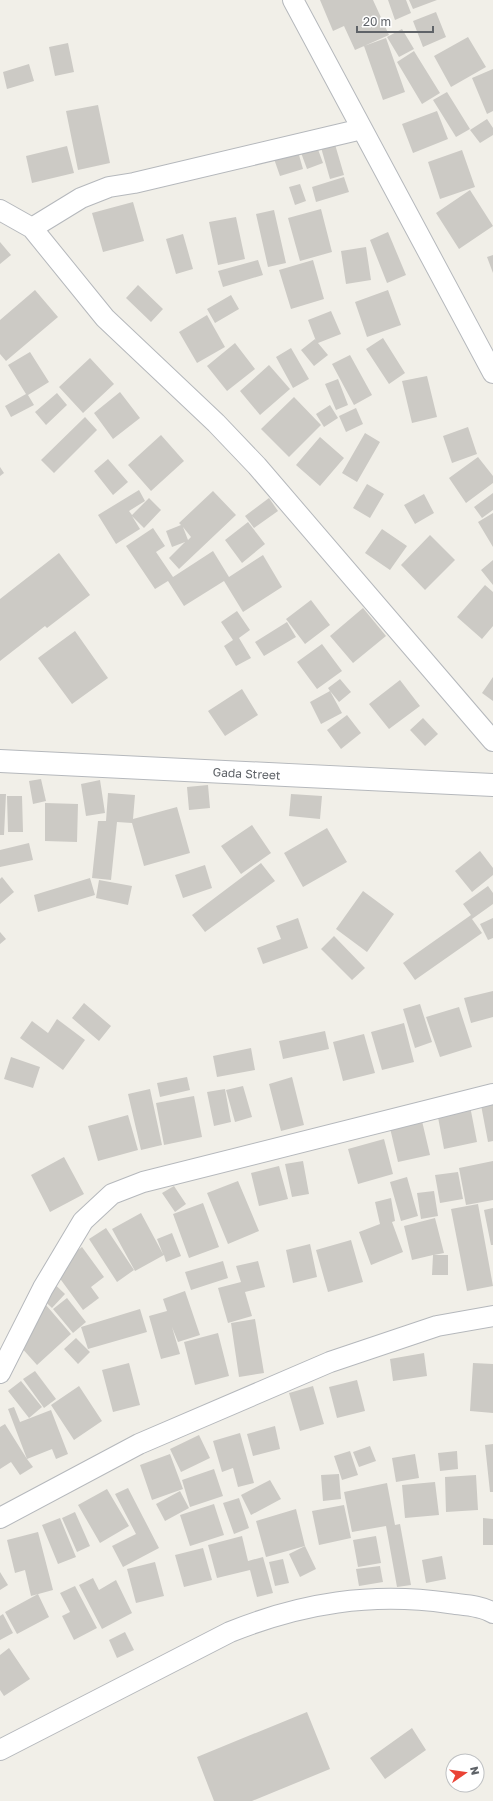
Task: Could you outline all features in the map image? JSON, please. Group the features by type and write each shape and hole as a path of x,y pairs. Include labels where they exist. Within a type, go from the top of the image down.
{"street":[{"path":"293,0 493,373"},
{"path":"32,228 81,198 109,187 362,130"},
{"path":"0,210 32,228 105,318 216,423 258,466 493,741"},
{"name":"Gada Street","path":"0,761 493,785"},
{"path":"0,1373 43,1288 83,1221 112,1194 143,1182 493,1094"},
{"path":"0,1518 139,1444 330,1362 375,1345 437,1326 493,1316"},
{"path":"0,1750 230,1632 261,1619 294,1609 334,1602 382,1598 424,1599 467,1605 489,1610 493,1613"}],"building":[{"path":"320,0 373,0 389,35 355,50 344,26 333,31"},
{"path":"388,0 406,0 411,13 395,20"},
{"path":"409,0 437,0 413,9"},
{"path":"436,12 446,37 423,47 413,21"},
{"path":"402,29 414,49 399,57 387,37"},
{"path":"468,37 486,67 451,87 434,56"},
{"path":"386,38 405,92 383,100 364,46"},
{"path":"68,43 74,72 55,76 49,47"},
{"path":"414,51 440,93 422,104 397,62"},
{"path":"29,64 34,81 7,89 3,72"},
{"path":"493,69 493,111 487,114 472,78"},
{"path":"447,92 470,129 456,137 433,100"},
{"path":"98,105 110,163 78,170 66,111"},
{"path":"437,111 448,139 413,153 402,124"},
{"path":"487,119 493,128 493,135 480,143 470,130"},
{"path":"334,141 344,175 330,179 320,144"},
{"path":"316,144 323,163 307,169 300,150"},
{"path":"67,146 74,173 32,183 26,156"},
{"path":"297,148 303,169 280,176 273,156"},
{"path":"462,150 475,187 440,199 428,162"},
{"path":"344,177 349,192 316,202 312,187"},
{"path":"300,184 306,201 295,205 289,187"},
{"path":"470,190 493,226 459,249 436,213"},
{"path":"133,202 144,241 103,252 92,213"},
{"path":"321,209 332,252 300,261 288,218"},
{"path":"274,210 286,263 268,267 256,214"},
{"path":"236,217 245,259 218,265 209,222"},
{"path":"388,232 406,275 387,283 370,240"},
{"path":"183,234 193,269 176,274 166,239"},
{"path":"0,242 11,255 0,264"},
{"path":"366,247 371,280 346,284 341,251"},
{"path":"493,255 493,273 487,257"},
{"path":"258,260 263,275 223,287 218,271"},
{"path":"313,260 324,299 291,309 279,270"},
{"path":"138,285 163,309 151,322 126,298"},
{"path":"35,290 58,317 6,361 0,354 0,320"},
{"path":"388,290 401,325 367,337 355,302"},
{"path":"231,295 239,309 215,323 207,309"},
{"path":"331,311 341,334 318,343 328,355 314,366 301,350 315,339 316,341 308,320"},
{"path":"207,315 225,347 197,363 179,332"},
{"path":"383,338 405,373 389,384 366,349"},
{"path":"235,343 255,369 227,391 207,366"},
{"path":"291,348 309,379 293,388 276,357"},
{"path":"30,352 49,382 28,395 34,405 11,417 5,406 26,394 8,365"},
{"path":"350,355 372,395 354,405 332,364"},
{"path":"90,358 114,384 83,413 59,387"},
{"path":"269,365 290,389 260,415 240,391"},
{"path":"427,376 437,417 412,423 402,381"},
{"path":"338,379 348,405 336,410 325,384"},
{"path":"120,392 140,418 113,439 94,413"},
{"path":"57,393 67,405 46,425 35,412"},
{"path":"294,397 321,425 289,457 261,429"},
{"path":"330,405 338,418 324,427 316,414"},
{"path":"356,408 363,424 346,432 339,416"},
{"path":"85,417 97,430 54,473 41,460"},
{"path":"468,427 477,454 452,463 443,436"},
{"path":"365,433 380,442 357,482 342,473"},
{"path":"161,435 184,461 151,491 128,465"},
{"path":"320,437 344,458 320,486 296,465"},
{"path":"478,457 493,476 493,483 466,503 449,478"},
{"path":"108,459 128,482 113,495 94,471"},
{"path":"0,467 4,473 0,476"},
{"path":"367,484 384,494 370,518 353,508"},
{"path":"139,490 145,501 129,511 132,515 149,498 161,510 144,528 132,516 140,529 116,544 98,515"},
{"path":"213,491 236,515 179,569 169,558 185,542 172,547 166,531 181,525 179,523","holes":["183,527 191,537 188,540"]},
{"path":"493,493 493,510 482,518 474,507"},
{"path":"424,494 434,513 415,524 404,505"},
{"path":"269,498 278,511 254,528 245,516"},
{"path":"493,513 493,547 478,522"},
{"path":"248,522 265,544 242,563 225,540"},
{"path":"153,528 165,546 156,552 173,577 213,551 229,577 263,555 282,587 243,612 224,581 184,606 168,581 155,589 126,546"},
{"path":"382,529 407,546 390,570 365,553"},
{"path":"430,535 455,560 425,590 401,565"},
{"path":"59,553 90,595 47,628 45,626 0,661 0,599"},
{"path":"493,560 493,585 481,570"},
{"path":"485,585 493,592 493,626 482,639 457,617"},
{"path":"311,600 330,625 305,644 286,619"},
{"path":"363,608 386,636 353,663 330,636"},
{"path":"237,611 250,630 239,638 251,658 236,666 224,646 233,640 221,622"},
{"path":"287,622 296,637 264,656 255,642"},
{"path":"75,631 108,678 72,704 38,658"},
{"path":"322,644 342,671 317,689 297,662"},
{"path":"493,677 493,701 482,693"},
{"path":"340,679 351,692 339,702 328,688"},
{"path":"400,680 420,706 389,729 369,704"},
{"path":"242,689 258,715 225,736 208,711"},
{"path":"330,691 342,713 321,724 310,702"},
{"path":"347,715 361,733 341,749 327,730"},
{"path":"423,718 438,734 425,746 410,730"},
{"path":"41,779 46,801 33,804 29,781"},
{"path":"100,780 105,813 86,816 81,784"},
{"path":"208,785 210,808 189,810 187,787"},
{"path":"108,793 135,795 133,819 177,807 190,853 144,866 132,823 117,822 111,880 92,878 98,821 106,821"},
{"path":"0,794 6,794 4,835 0,835"},
{"path":"291,794 322,796 320,819 289,816"},
{"path":"7,796 22,796 23,832 8,832"},
{"path":"45,803 78,804 77,842 45,841"},
{"path":"252,825 271,853 241,874 221,846"},
{"path":"327,828 347,862 303,887 284,853"},
{"path":"29,843 33,860 0,867 0,850"},
{"path":"480,851 493,868 493,875 472,892 455,871"},
{"path":"261,863 275,881 205,932 192,915"},
{"path":"205,865 212,888 183,898 175,875"},
{"path":"2,877 14,892 0,904 0,879"},
{"path":"90,878 95,895 38,912 34,895"},
{"path":"99,880 132,886 128,905 96,898"},
{"path":"488,886 493,893 493,904 472,919 482,933 415,980 403,963 471,915 463,904"},
{"path":"363,891 394,914 367,952 336,929"},
{"path":"298,918 308,948 263,964 257,948 281,939 276,926"},
{"path":"493,918 493,938 488,940 480,924"},
{"path":"0,932 6,939 0,944"},
{"path":"334,936 365,968 352,980 321,949"},
{"path":"493,991 493,1017 471,1023 464,998"},
{"path":"84,1003 111,1026 99,1041 72,1018"},
{"path":"420,1004 432,1042 415,1048 403,1009"},
{"path":"459,1007 472,1047 440,1057 426,1017"},
{"path":"57,1019 85,1040 63,1070 20,1038 32,1021 48,1033"},
{"path":"404,1023 414,1062 382,1070 371,1032"},
{"path":"325,1031 329,1049 283,1059 279,1041"},
{"path":"364,1034 375,1073 343,1081 333,1042"},
{"path":"251,1048 255,1070 217,1077 213,1056"},
{"path":"11,1057 40,1067 33,1088 4,1079"},
{"path":"187,1077 190,1090 160,1097 157,1083"},
{"path":"292,1077 304,1125 281,1131 269,1084"},
{"path":"243,1086 252,1117 235,1122 226,1090"},
{"path":"150,1089 162,1145 141,1150 128,1094"},
{"path":"225,1089 231,1122 214,1126 207,1092"},
{"path":"194,1096 202,1137 164,1145 156,1103"},
{"path":"493,1103 493,1141 488,1142 481,1105"},
{"path":"470,1106 477,1142 444,1149 437,1112"},
{"path":"128,1115 138,1150 98,1161 88,1126"},
{"path":"422,1121 430,1155 398,1162 390,1128"},
{"path":"384,1139 393,1174 358,1184 348,1149"},
{"path":"64,1157 84,1194 50,1212 31,1175"},
{"path":"303,1161 309,1194 292,1197 285,1164"},
{"path":"493,1161 493,1200 466,1205 459,1168"},
{"path":"279,1166 288,1199 259,1206 251,1173"},
{"path":"458,1172 463,1199 440,1203 435,1175"},
{"path":"407,1177 418,1216 401,1221 390,1182"},
{"path":"238,1181 259,1231 228,1244 207,1193"},
{"path":"174,1186 186,1204 175,1212 162,1193"},
{"path":"434,1191 438,1216 421,1219 417,1193"},
{"path":"391,1198 395,1221 392,1222 403,1252 371,1265 359,1232 380,1224 375,1202"},
{"path":"203,1203 219,1247 189,1258 173,1214"},
{"path":"478,1204 493,1286 467,1291 451,1209"},
{"path":"493,1208 493,1245 491,1245 484,1210"},
{"path":"141,1213 163,1254 157,1239 172,1233 181,1256 166,1262 164,1255 135,1271 112,1229"},
{"path":"435,1218 444,1253 434,1255 448,1255 448,1275 432,1275 433,1255 412,1260 404,1226"},
{"path":"106,1228 134,1270 117,1282 89,1239"},
{"path":"351,1240 363,1282 328,1292 316,1250"},
{"path":"310,1244 317,1277 293,1283 286,1250"},
{"path":"82,1247 104,1277 91,1287 99,1298 83,1310 53,1269"},
{"path":"223,1261 228,1278 191,1290 185,1272"},
{"path":"258,1261 265,1287 245,1292 252,1316 228,1323 218,1288 241,1282 236,1266"},
{"path":"48,1278 65,1294 52,1308 35,1292"},
{"path":"185,1291 200,1335 178,1342 172,1327 180,1354 161,1359 149,1316 167,1311 163,1299"},
{"path":"67,1298 86,1322 73,1333 53,1309"},
{"path":"46,1305 71,1334 37,1365 11,1336"},
{"path":"140,1309 147,1332 88,1349 81,1327"},
{"path":"255,1319 264,1373 239,1377 231,1323"},
{"path":"218,1333 229,1376 195,1385 184,1342"},
{"path":"76,1338 90,1352 78,1364 64,1349"},
{"path":"424,1353 427,1376 393,1381 390,1359"},
{"path":"129,1363 140,1405 113,1412 102,1370"},
{"path":"473,1363 493,1364 493,1413 470,1411"},
{"path":"35,1371 56,1399 44,1408 23,1379"},
{"path":"357,1380 365,1411 337,1418 329,1387"},
{"path":"21,1381 42,1407 29,1418 8,1391"},
{"path":"79,1386 102,1421 74,1440 51,1405"},
{"path":"313,1386 324,1424 300,1431 289,1393"},
{"path":"14,1407 20,1422 51,1410 68,1454 56,1459 52,1449 27,1459 8,1409"},
{"path":"5,1424 33,1467 20,1475 11,1462 0,1469 0,1427"},
{"path":"275,1426 280,1449 253,1456 247,1434"},
{"path":"240,1433 254,1483 238,1487 233,1468 222,1472 213,1441"},
{"path":"199,1435 210,1458 181,1472 170,1449"},
{"path":"493,1444 493,1492 490,1492 485,1445"},
{"path":"370,1446 376,1461 359,1467 353,1452"},
{"path":"350,1451 358,1475 342,1480 334,1456"},
{"path":"457,1451 458,1469 440,1471 438,1453"},
{"path":"170,1454 183,1489 152,1500 140,1465"},
{"path":"415,1454 419,1478 396,1482 392,1458"},
{"path":"214,1469 223,1496 190,1507 182,1480"},
{"path":"339,1474 341,1499 323,1501 321,1475"},
{"path":"476,1475 478,1510 446,1512 445,1477"},
{"path":"270,1480 281,1499 251,1515 241,1495"},
{"path":"435,1482 439,1515 405,1518 402,1485"},
{"path":"387,1483 395,1525 400,1524 411,1585 397,1587 386,1526 352,1532 344,1492"},
{"path":"128,1488 159,1548 123,1567 112,1546 136,1534 115,1494"},
{"path":"107,1489 129,1526 100,1543 78,1505"},
{"path":"180,1491 189,1508 165,1521 156,1504"},
{"path":"239,1498 249,1528 234,1534 223,1503"},
{"path":"214,1504 224,1535 190,1546 180,1515"},
{"path":"344,1505 351,1538 319,1545 312,1511"},
{"path":"296,1509 305,1546 266,1557 256,1521"},
{"path":"75,1512 90,1546 77,1552 62,1518"},
{"path":"60,1518 76,1557 58,1564 42,1525"},
{"path":"483,1518 493,1519 493,1545 483,1545"},
{"path":"38,1532 53,1590 31,1596 25,1570 15,1573 7,1540"},
{"path":"242,1536 248,1561 263,1557 273,1593 257,1597 250,1570 217,1578 208,1545"},
{"path":"376,1536 381,1563 358,1567 353,1540"},
{"path":"305,1546 316,1569 300,1577 289,1554"},
{"path":"203,1548 212,1580 184,1587 175,1555"},
{"path":"442,1556 446,1579 426,1583 422,1560"},
{"path":"283,1559 289,1583 275,1586 269,1562"},
{"path":"155,1562 164,1596 136,1603 127,1569"},
{"path":"380,1566 383,1582 359,1586 356,1569"},
{"path":"0,1572 8,1585 0,1590"},
{"path":"93,1578 99,1590 116,1580 132,1613 102,1629 79,1585"},
{"path":"75,1586 97,1628 74,1640 62,1616 70,1612 60,1593"},
{"path":"38,1594 49,1617 17,1634 5,1612"},
{"path":"3,1614 13,1633 0,1640 0,1616"},
{"path":"125,1632 134,1650 117,1658 109,1640"},
{"path":"9,1648 30,1679 4,1696 0,1690 0,1655"},
{"path":"307,1712 330,1769 252,1801 214,1801 197,1757"},
{"path":"412,1728 426,1750 385,1779 370,1758"}]}
